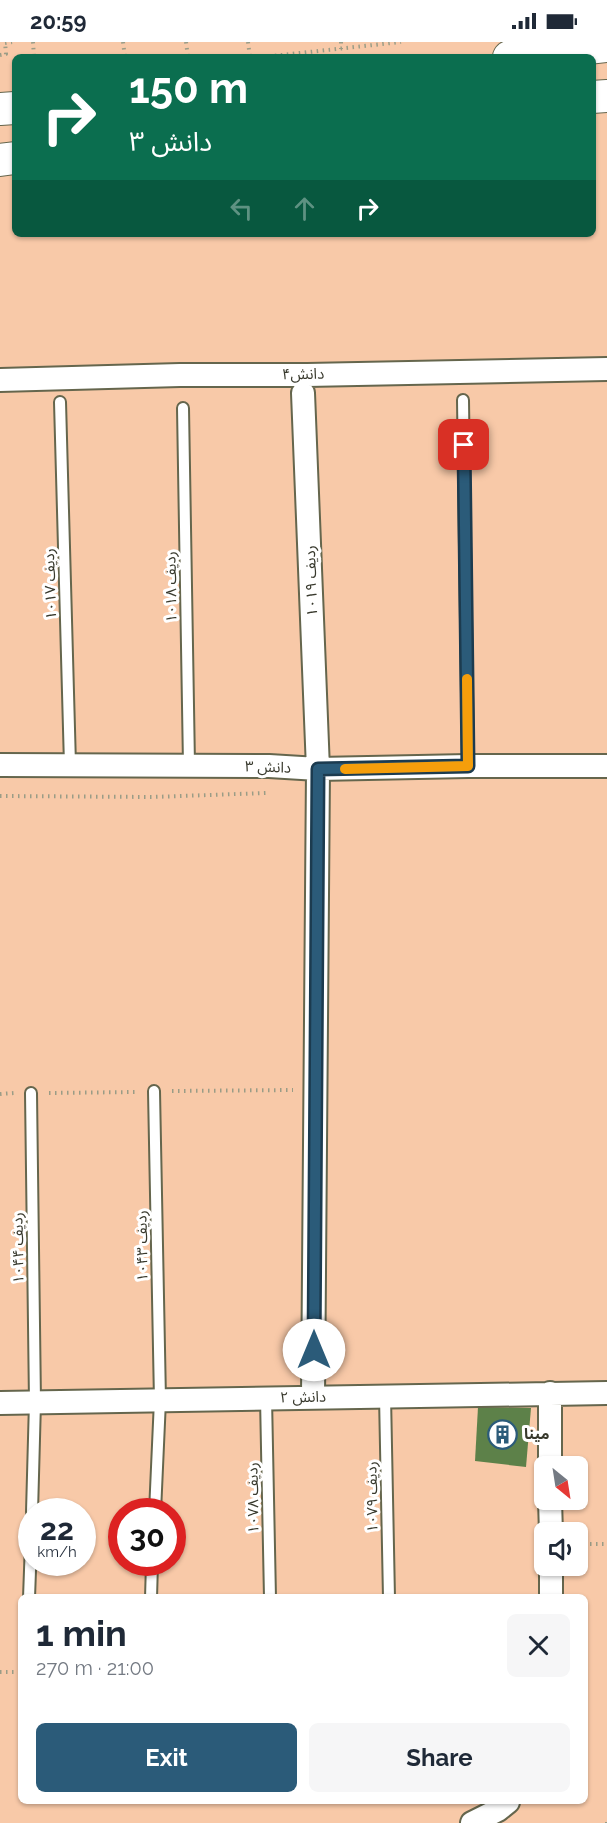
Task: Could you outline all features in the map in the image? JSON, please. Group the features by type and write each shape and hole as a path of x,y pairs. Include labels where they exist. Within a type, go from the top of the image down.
{"street":[{"path":"536,54 607,46"},
{"name":"دانش۴","path":"0,380 607,369"},
{"name":"ردیف ۱۰۱۹","path":"303,393 318,769 314,1397"},
{"name":"دانش ۳","path":"0,765 269,766 318,769 607,766"},
{"name":"دانش ۲","path":"0,1402 607,1393"},
{"path":"550,1394 550,1456"},
{"path":"551,1576 551,1594"},
{"path":"472,1823 506,1804"}],"lane":[{"path":"463,399 468,766"},
{"name":"ردیف ۱۰۱۷","path":"60,402 70,765"},
{"name":"ردیف ۱۰۱۸","path":"183,408 189,765"},
{"name":"ردیف ۱۰۴۳","path":"154,1091 160,1400 156,1498"},
{"name":"ردیف ۱۰۴۴","path":"30,1093 34,1402 32,1498"},
{"name":"ردیف ۱۰۷۹","path":"385,1396 389,1594"},
{"name":"ردیف ۱۰۷۸","path":"266,1398 270,1594"},
{"name":"ردیف ۱۰۴۴","path":"29,1594 30,1576"},
{"path":"151,1594 152,1576"}],"path":[{"path":"0,55 6,54 5,42 12,42"},
{"path":"340,42 341,49"},
{"path":"292,54 400,42"},
{"path":"0,796 152,797 266,793 269,766"},
{"path":"588,1544 607,1544"},
{"path":"0,1672 18,1672"}],"shaded area":[{"path":"0,42 607,42 607,1823 0,1823"}],"building":[{"name":"مینا","path":"478,1407 531,1408 526,1467 475,1461"}],"slow traffic":[{"path":"345,769 468,766 467,679"}],"place":[{"name":"مینا","path":"503,1434"}],"route":[{"path":"314,1350 318,769 468,766 464,445"}]}
